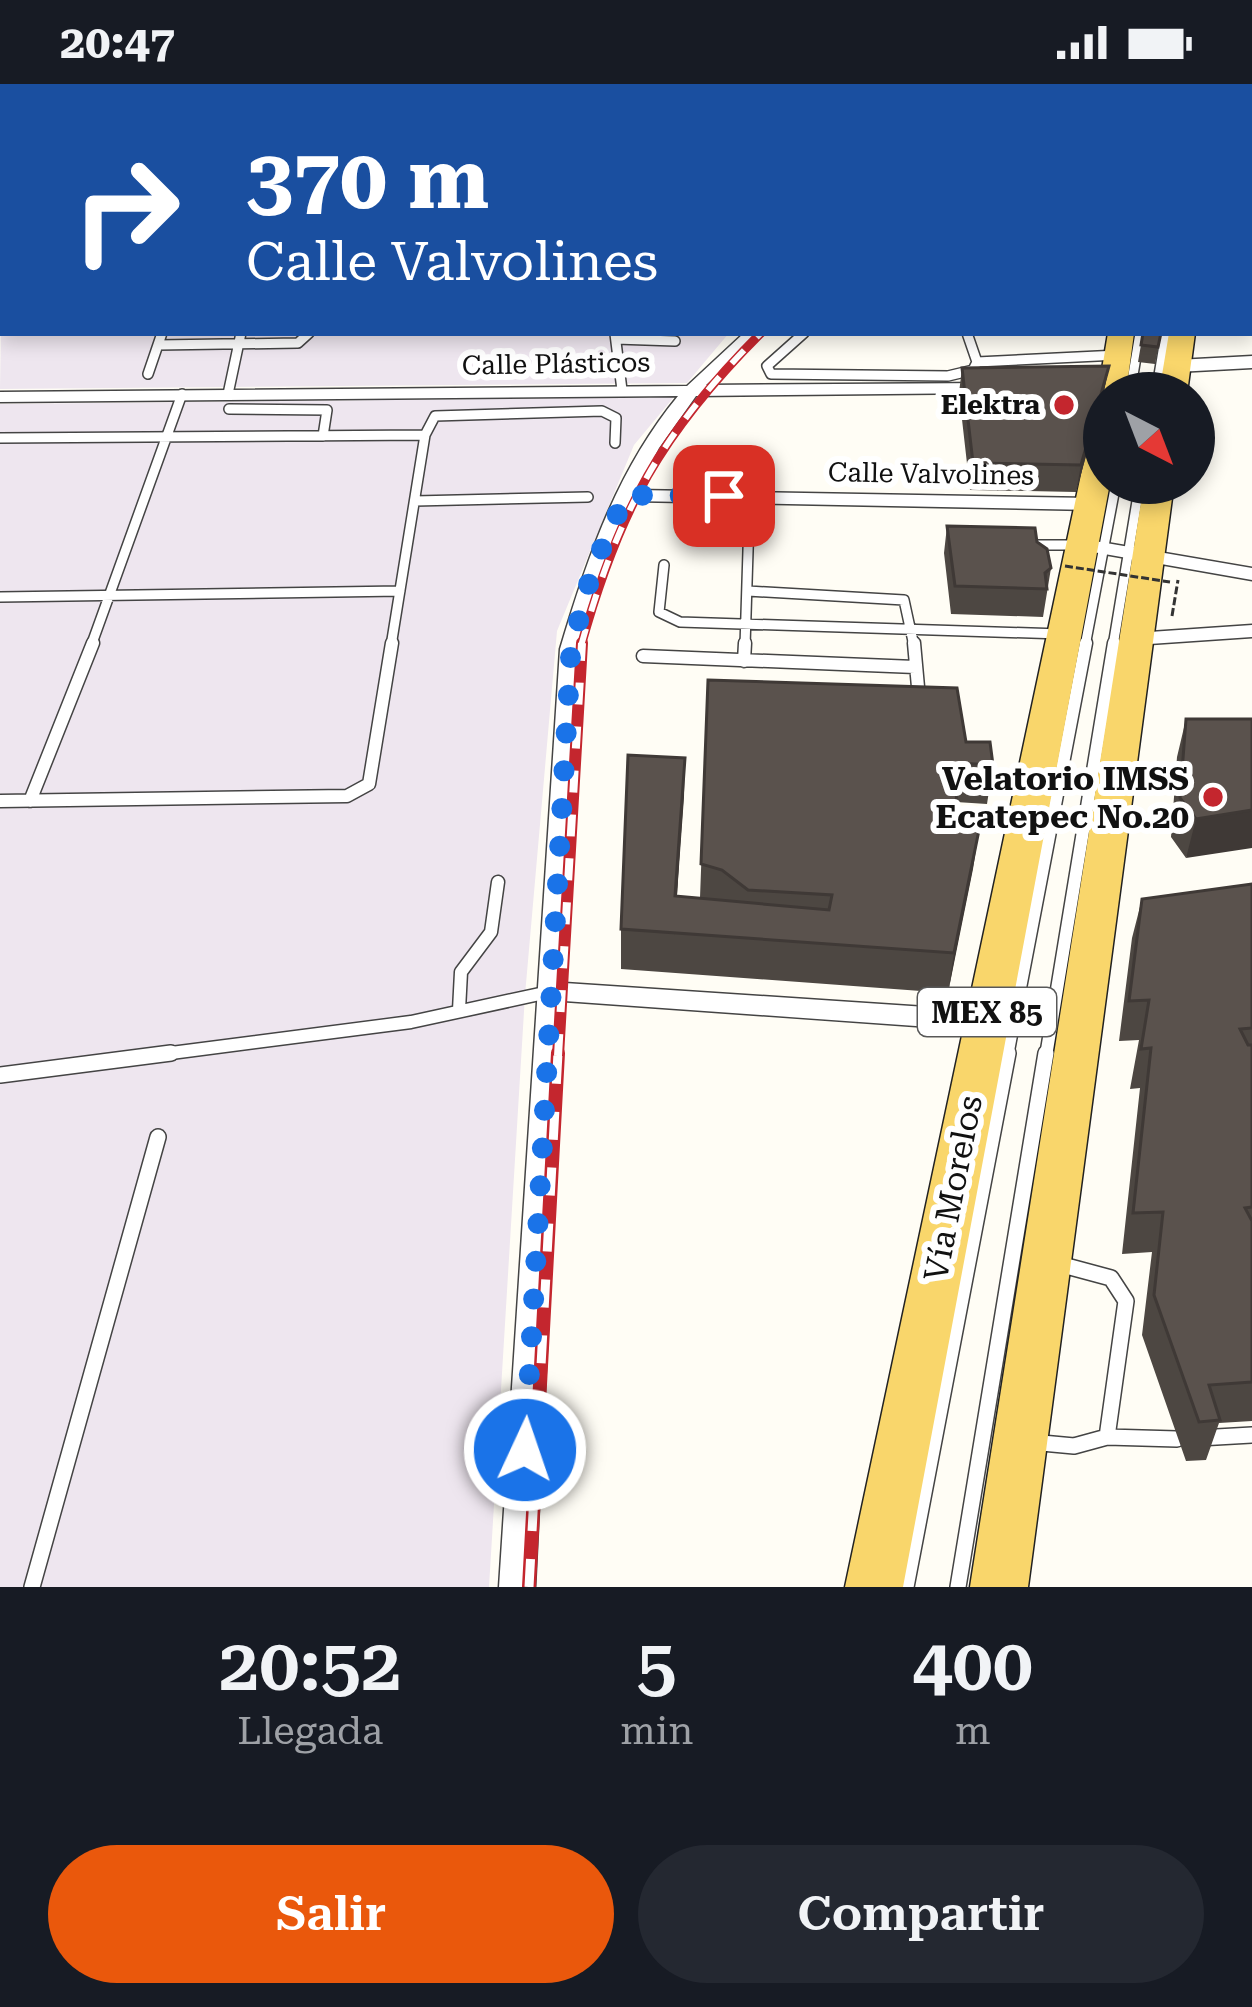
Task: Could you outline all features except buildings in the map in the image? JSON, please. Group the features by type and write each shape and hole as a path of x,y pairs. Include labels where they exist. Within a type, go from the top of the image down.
{"main road":[{"path":"1176,372 1182,336"},
{"name":"Vía Morelos","path":"999,1587 1135,639 1113,542 1110,504"},
{"name":"Vía Morelos","path":"874,1587 1062,634 1113,542 1143,504"}],"street":[{"path":"517,1587 571,649 593,568 655,440 693,390 751,336"},
{"path":"1209,372 1252,362"},
{"name":"Calle Plásticos","path":"0,397 182,394 229,402 622,390 999,388"},
{"name":"Calle Valvolines","path":"626,495 1113,542 1252,574"},
{"path":"1135,639 1252,631"},
{"path":"550,992 623,993 986,1022"}],"lane":[{"path":"148,374 161,336"},
{"path":"158,345 240,338 298,343 306,336"},
{"path":"622,390 616,336 675,341"},
{"path":"801,336 767,366 771,374 948,376 973,370 977,362 969,336"},
{"path":"1120,372 1138,336"},
{"path":"1160,372 1166,336"},
{"path":"240,338 229,402 327,410 323,436"},
{"path":"977,362 1119,344"},
{"path":"30,801 111,596 182,394"},
{"path":"0,801 347,796 362,791 370,784 425,435 435,416 602,411 616,418 615,443"},
{"path":"0,438 425,435"},
{"path":"415,501 588,497"},
{"path":"906,1587 1024,947 1113,542 1130,504"},
{"path":"744,661 749,519"},
{"path":"1007,545 1113,542"},
{"path":"958,1587 1113,542"},
{"path":"664,566 662,615 680,622 1062,634"},
{"path":"0,597 400,590"},
{"path":"748,591 896,597 908,603 920,705"},
{"path":"643,656 915,667"},
{"path":"459,1010 461,972 486,949 495,930 498,882"},
{"path":"0,1075 411,1022 550,992"},
{"path":"32,1587 158,1137"},
{"path":"1046,1261 1111,1278 1124,1293 1107,1437"},
{"path":"1198,1438 1252,1435"},
{"path":"1020,1442 1074,1446 1107,1437 1177,1439"}],"shaded area":[{"path":"1,336 726,336 687,383 0,389"},
{"path":"674,397 634,445 557,631 525,995 489,1587 0,1587 0,404"}],"railway":[{"path":"581,646 611,553 648,476 696,405 758,336"},
{"path":"558,1056 582,643"},
{"path":"529,1587 558,1053"}],"place":[{"name":"Elektra","path":"1064,405"},
{"name":"Velatorio IMSS Ecatepec No.20","path":"1213,797"}],"route":[{"path":"525,1450 571,649 593,568 626,495 724,496"}]}
